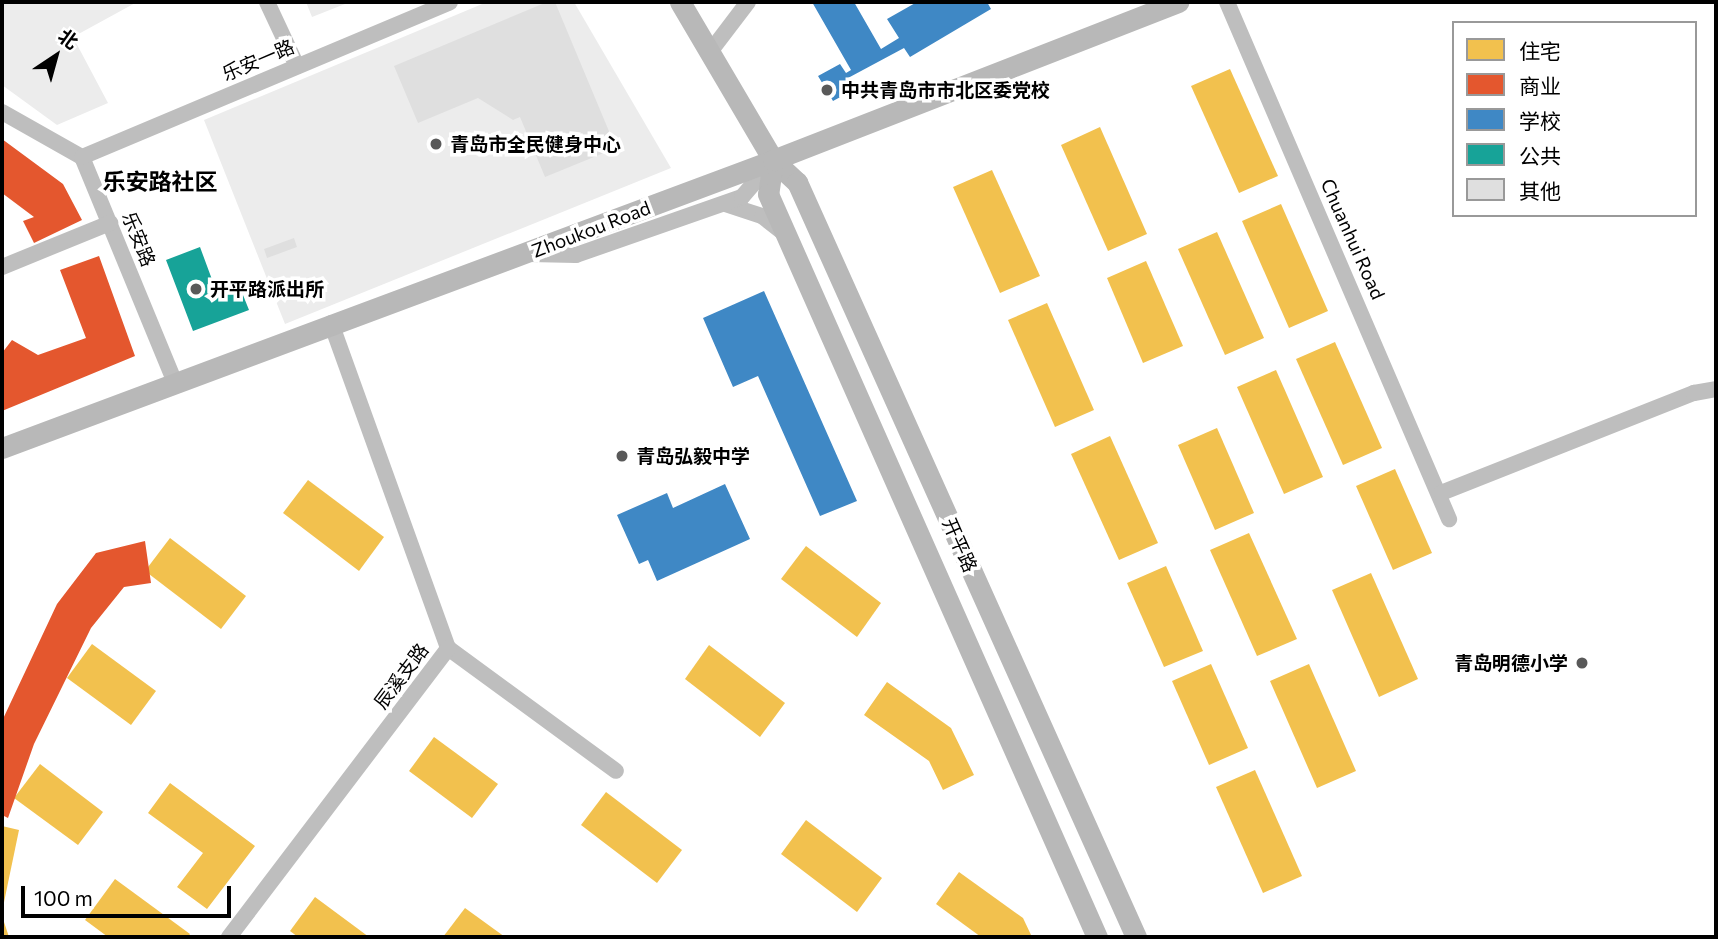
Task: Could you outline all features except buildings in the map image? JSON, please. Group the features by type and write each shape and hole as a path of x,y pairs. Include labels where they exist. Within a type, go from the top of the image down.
{"main road":[{"name":"开平路","path":"680,2 773,160 797,182 1136,937"},
{"name":"Zhoukou Road","path":"2,448 773,160 1178,2"},
{"name":"开平路","path":"773,160 768,194 785,235 1097,937"}],"street":[{"path":"267,2 298,66"},
{"name":"乐安一路","path":"82,157 450,2"},
{"path":"710,52 748,2"},
{"name":"Chuanhui Road","path":"1227,2 1441,493 1449,519"},
{"path":"2,112 82,157"},
{"name":"乐安路","path":"82,157 175,383"},
{"path":"524,254 576,255 741,197 773,160"},
{"path":"723,203 762,216 785,235"},
{"path":"2,267 110,223"},
{"name":"辰溪支路","path":"229,937 448,648 331,323"},
{"path":"1441,493 1694,393 1716,389"},
{"path":"448,648 616,771"}],"shaded area":[{"path":"4,2 137,2 73,37 108,103 57,125 2,85"},
{"path":"306,2 350,2 312,17"},
{"name":"青岛市全民健身中心","path":"487,2 574,2 671,168 285,324 204,120"}],"place":[{"name":"中共青岛市市北区委党校","path":"827,90"},
{"name":"青岛市全民健身中心","path":"436,144"},
{"name":"开平路派出所","path":"196,289"},
{"name":"青岛弘毅中学","path":"622,456"},
{"name":"青岛明德小学","path":"1582,663"}],"district":[{"name":"乐安路社区","path":"160,181"}]}
